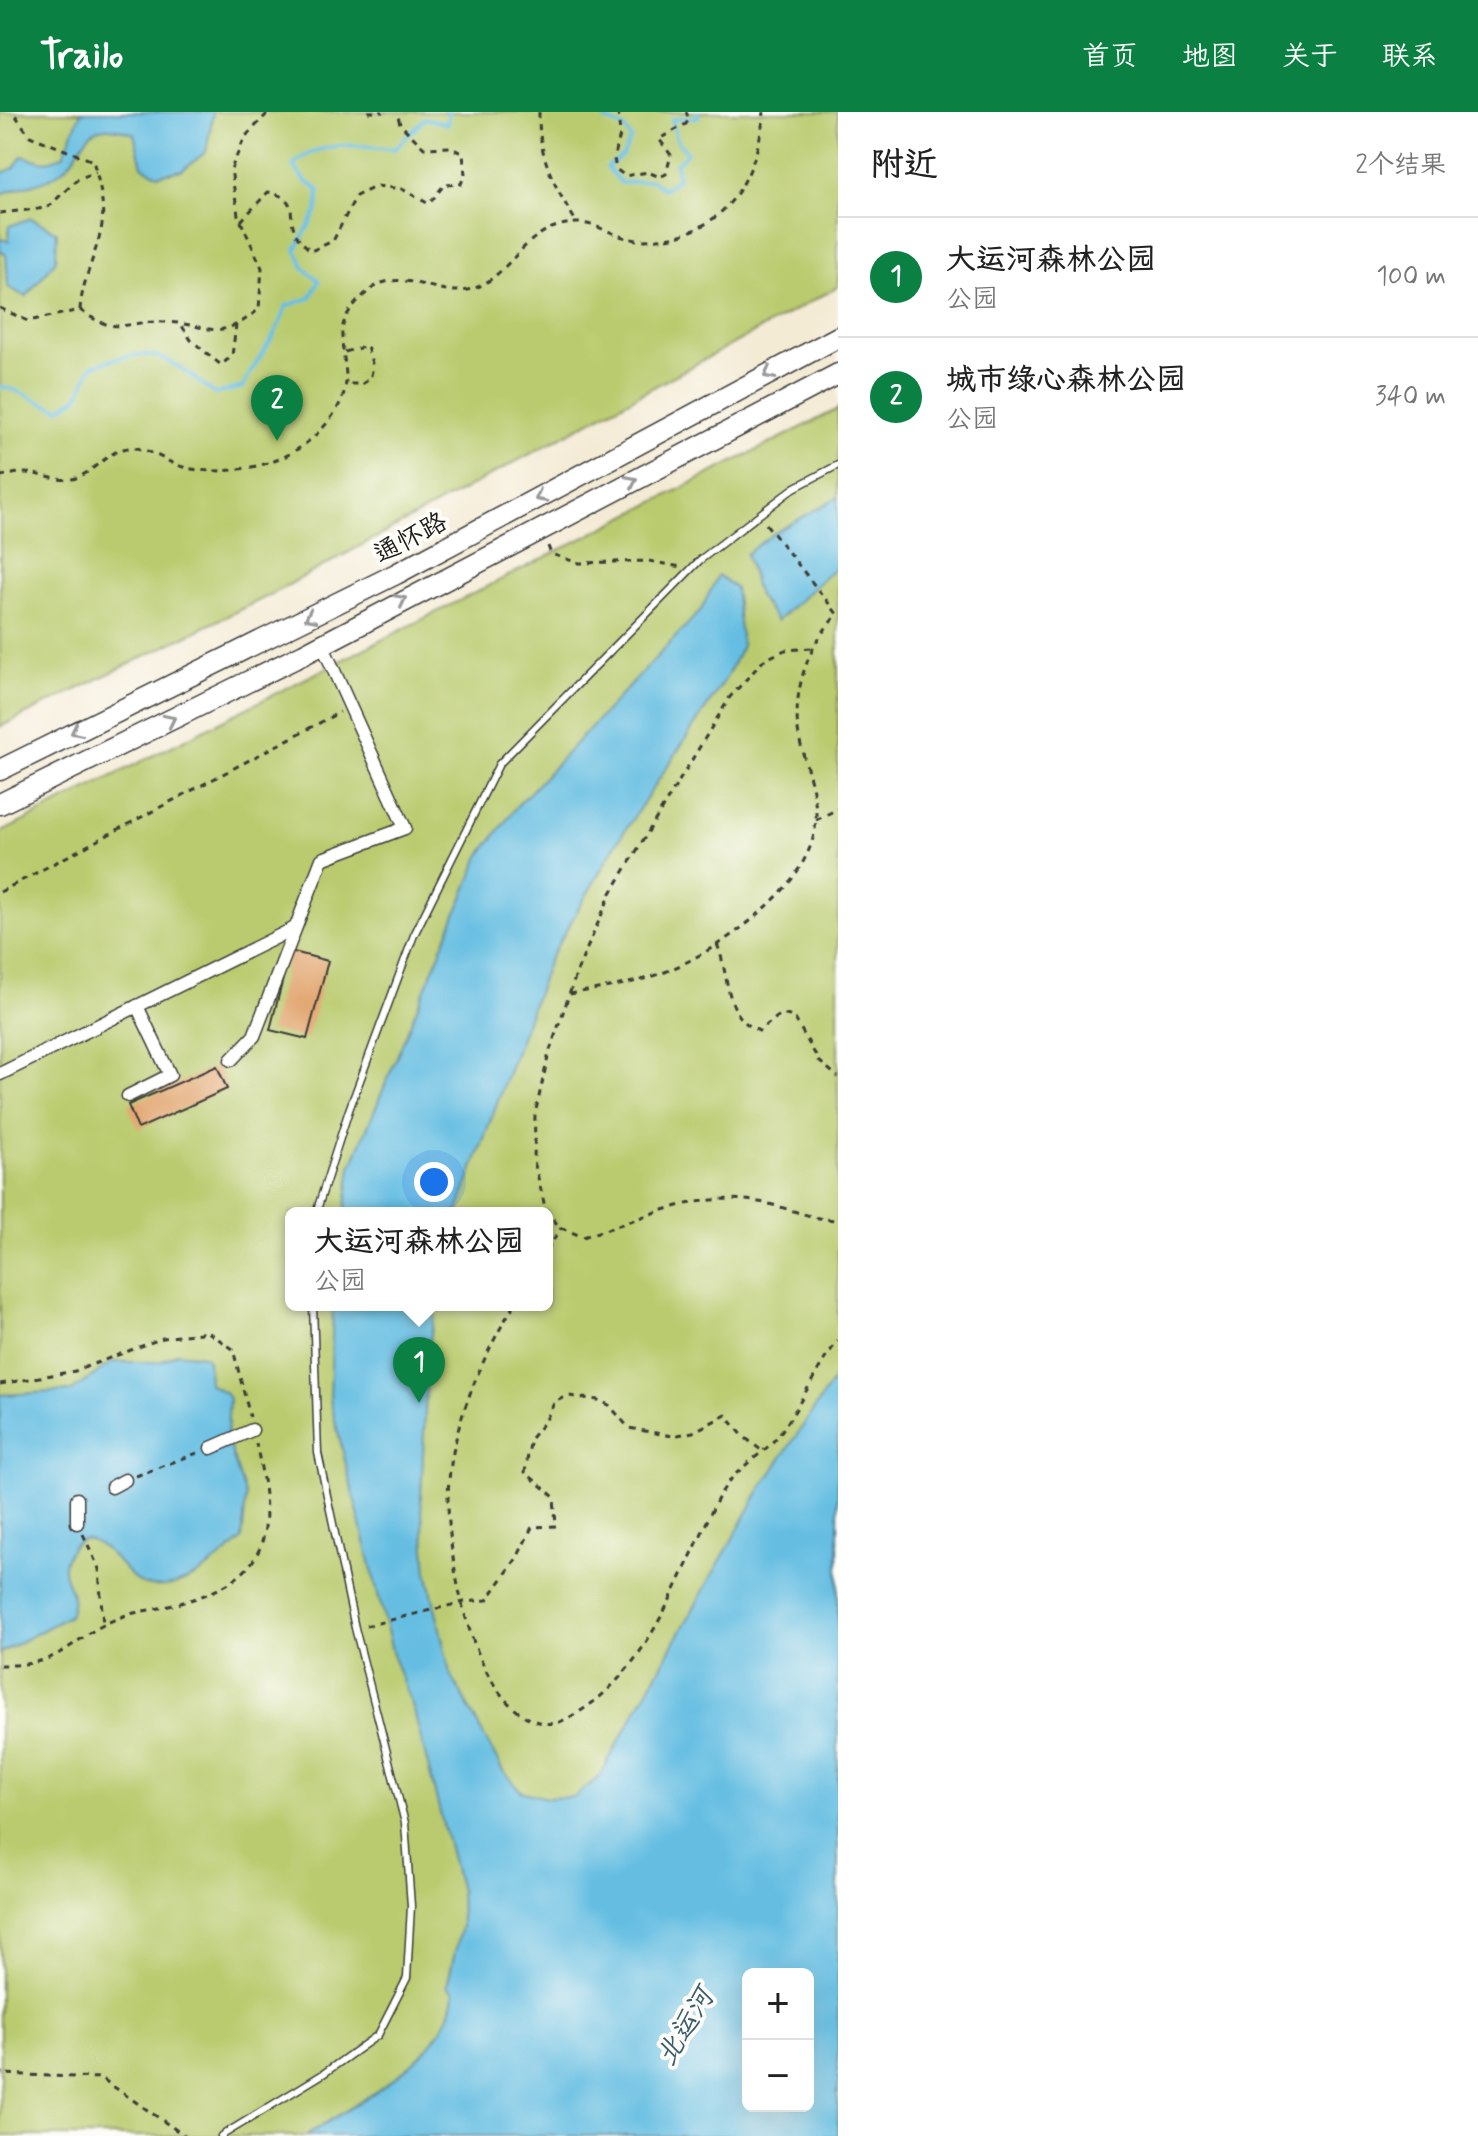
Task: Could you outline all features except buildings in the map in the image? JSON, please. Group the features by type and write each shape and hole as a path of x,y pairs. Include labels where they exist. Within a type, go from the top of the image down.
{"main road":[{"name":"通怀路","path":"0,770 396,574 838,337"},
{"name":"通怀路","path":"0,804 290,661 321,642 838,374"}],"street":[{"path":"231,1060 254,1036 322,859 405,828 321,642"},
{"path":"0,1074 295,928"},
{"path":"128,1096 170,1075 137,1006"},
{"path":"211,1448 252,1430"},
{"path":"112,1487 125,1480"},
{"path":"77,1499 77,1523"}],"lane":[{"path":"318,1207 349,1110 414,935 499,764 689,571 794,488 838,465"},
{"path":"221,2136 323,2074 378,2035 407,1978 411,1906 405,1823 355,1628 318,1453 313,1311"}],"path":[{"path":"13,112 30,136 72,150 93,161 102,227 81,290 80,310"},
{"path":"0,308 28,321 80,310 112,328 164,322 219,331 236,325 259,309 262,268 241,221 231,169 245,137 269,112"},
{"path":"368,112 383,112"},
{"path":"241,221 268,192 282,195 292,207 296,235 311,251 333,241 356,196 377,186 402,189 429,204 444,185 461,184 465,174 463,154 450,147 424,148 400,124 397,112"},
{"path":"539,112 538,139 548,176 577,223"},
{"path":"618,112 620,135 614,159 616,169 625,176 648,172 660,177 666,174 671,155 659,139 686,124 689,119 686,112"},
{"path":"0,476 25,473 73,479 127,447 145,450 186,468 231,471 273,461 310,440 338,409 346,384 344,321 358,301 381,283 409,282 440,292 462,291 487,282 516,252 540,234 577,223 638,240 675,236 717,216 746,184 760,151 764,113 773,112"},
{"path":"0,213 47,208 78,179 96,172"},
{"path":"182,325 191,340 221,365 232,356 236,325"},
{"path":"345,352 367,346 373,367 370,379 362,384 346,384"},
{"path":"569,994 661,973 697,958 759,914 786,889 804,860 816,820 798,729 800,688 818,633 838,615 764,522"},
{"path":"540,528 551,554 579,563 649,561 674,563 689,571"},
{"path":"545,1207 534,1161 535,1114 549,1053 569,994 611,893 730,697 764,660 785,650 811,648"},
{"path":"0,892 171,805 351,706"},
{"path":"816,820 838,809"},
{"path":"717,944 733,1009 746,1025 759,1031 781,1014 794,1017 819,1061 838,1077"},
{"path":"553,1218 561,1228 583,1237 669,1206 708,1199 757,1201 838,1220"},
{"path":"553,1241 561,1228"},
{"path":"511,1311 479,1372 459,1433 448,1497 464,1602 478,1657 495,1688 520,1715 542,1723 559,1723 583,1708 630,1667 658,1624 727,1483 779,1435 838,1341"},
{"path":"0,1384 75,1371 163,1338 208,1332 233,1349 262,1473 264,1513 257,1560 229,1587 170,1606 123,1616 52,1660 0,1665"},
{"path":"369,1625 464,1602 487,1600 517,1558 532,1527 556,1526 554,1497 525,1472 531,1438 546,1420 555,1401 569,1396 598,1400 609,1405 629,1428 672,1436 693,1432 706,1422 726,1415 743,1436 762,1451"},
{"path":"125,1480 211,1448"},
{"path":"87,1544 99,1569 103,1626"},
{"path":"0,2073 101,2078 185,2136"}],"green space":[{"path":"0,112 838,112 838,287 268,596 0,727"},
{"path":"838,409 838,2136 0,2136 0,833"}],"water":[{"path":"81,112 213,114 206,152 182,170 158,175 142,166 134,134 103,128 86,138 66,167 54,176 0,195 0,174 14,168 22,156 44,162 63,156"},
{"path":"31,218 57,232 56,260 26,297 8,287 6,255 0,249 0,239 9,241 9,226"},
{"path":"838,497 838,565 777,621 758,596 746,554 774,533"},
{"path":"718,575 735,588 742,646 726,678 616,844 549,960 459,1207 346,1207 351,1167 480,856 516,807 701,610"},
{"name":"北运河","path":"333,1311 436,1311 428,1349 421,1499 427,1571 450,1673 503,1771 521,1791 546,1798 574,1797 599,1777 760,1490 838,1373 838,2136 305,2136 373,2094 418,2058 436,2037 448,2016 454,1992 447,1986 461,1926 460,1891 414,1711 394,1659 330,1400"},
{"path":"177,1353 204,1356 208,1360 209,1384 226,1393 229,1399 227,1438 246,1497 242,1540 198,1574 185,1581 159,1587 136,1580 95,1542 85,1540 75,1544 64,1565 72,1599 69,1616 0,1653 0,1395 72,1391 112,1362 160,1362"}],"waterway":[{"path":"0,387 60,409 78,397 92,366 114,359 146,355 171,362 215,394 243,387 286,306 310,298 319,281 304,268 296,249 317,211 319,190 305,181 293,165 328,147 355,145 395,149 425,118 448,124 448,112"},
{"path":"603,112 604,119 624,128 631,138 623,155 607,167 621,183 652,180 663,189 678,179 676,164 687,153 677,140 672,119 699,117 697,112"}],"place":[{"name":"城市绿心森林公园","path":"277,441"},
{"name":"大运河森林公园","path":"419,1403"}]}
